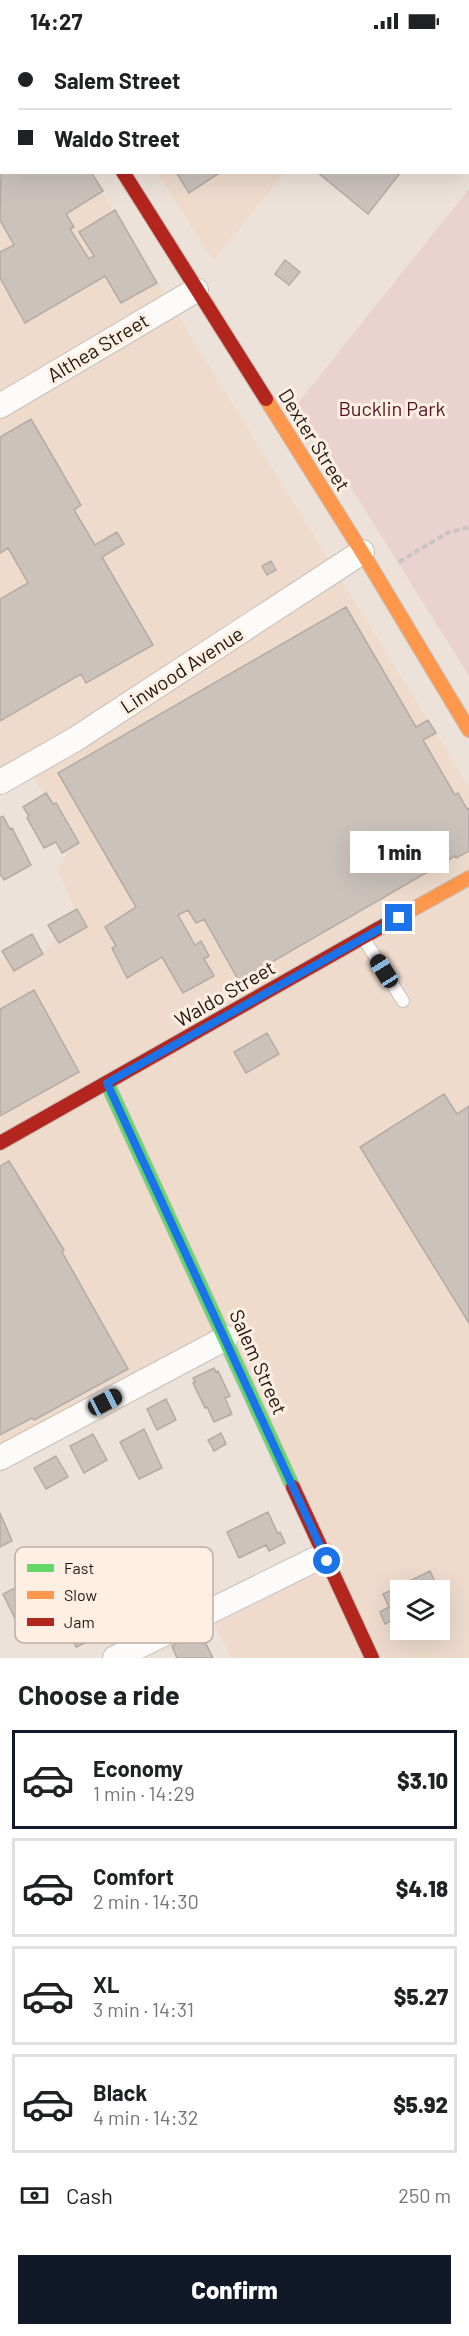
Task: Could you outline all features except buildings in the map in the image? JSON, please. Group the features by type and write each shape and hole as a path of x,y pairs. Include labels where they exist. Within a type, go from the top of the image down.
{"street":[{"name":"Dexter Street","path":"124,174 362,552 469,730"},
{"name":"Althea Street","path":"0,406 196,290"},
{"name":"Linwood Avenue","path":"0,782 74,740 362,552"},
{"name":"Waldo Street","path":"0,1143 469,878"},
{"name":"Salem Street","path":"107,1083 372,1658"},
{"path":"0,1458 226,1338"},
{"path":"213,1610 324,1555"},
{"path":"115,1658 145,1643"}],"lane":[{"path":"364,938 403,1001"}],"path":[{"path":"396,564 447,533 469,527"}],"shaded area":[{"path":"0,174 91,174 469,787 469,1658 231,1658 215,1624 333,1564 231,1339 0,1465 0,959 16,949 41,955 76,916 58,868 73,843 29,769 0,780"},
{"path":"159,174 283,174 213,261"}],"green space":[{"name":"Bucklin Park","path":"469,189 469,676 298,403"}],"traffic: fast":[{"path":"107,1083 293,1487"}],"traffic: slow":[{"path":"266,399 362,552 469,730"},
{"path":"390,922 469,878"}],"traffic: jam":[{"path":"124,174 266,399"},
{"path":"0,1143 390,922"},
{"path":"293,1487 372,1658"}],"route":[{"path":"327,1561 107,1083 399,918"}]}
